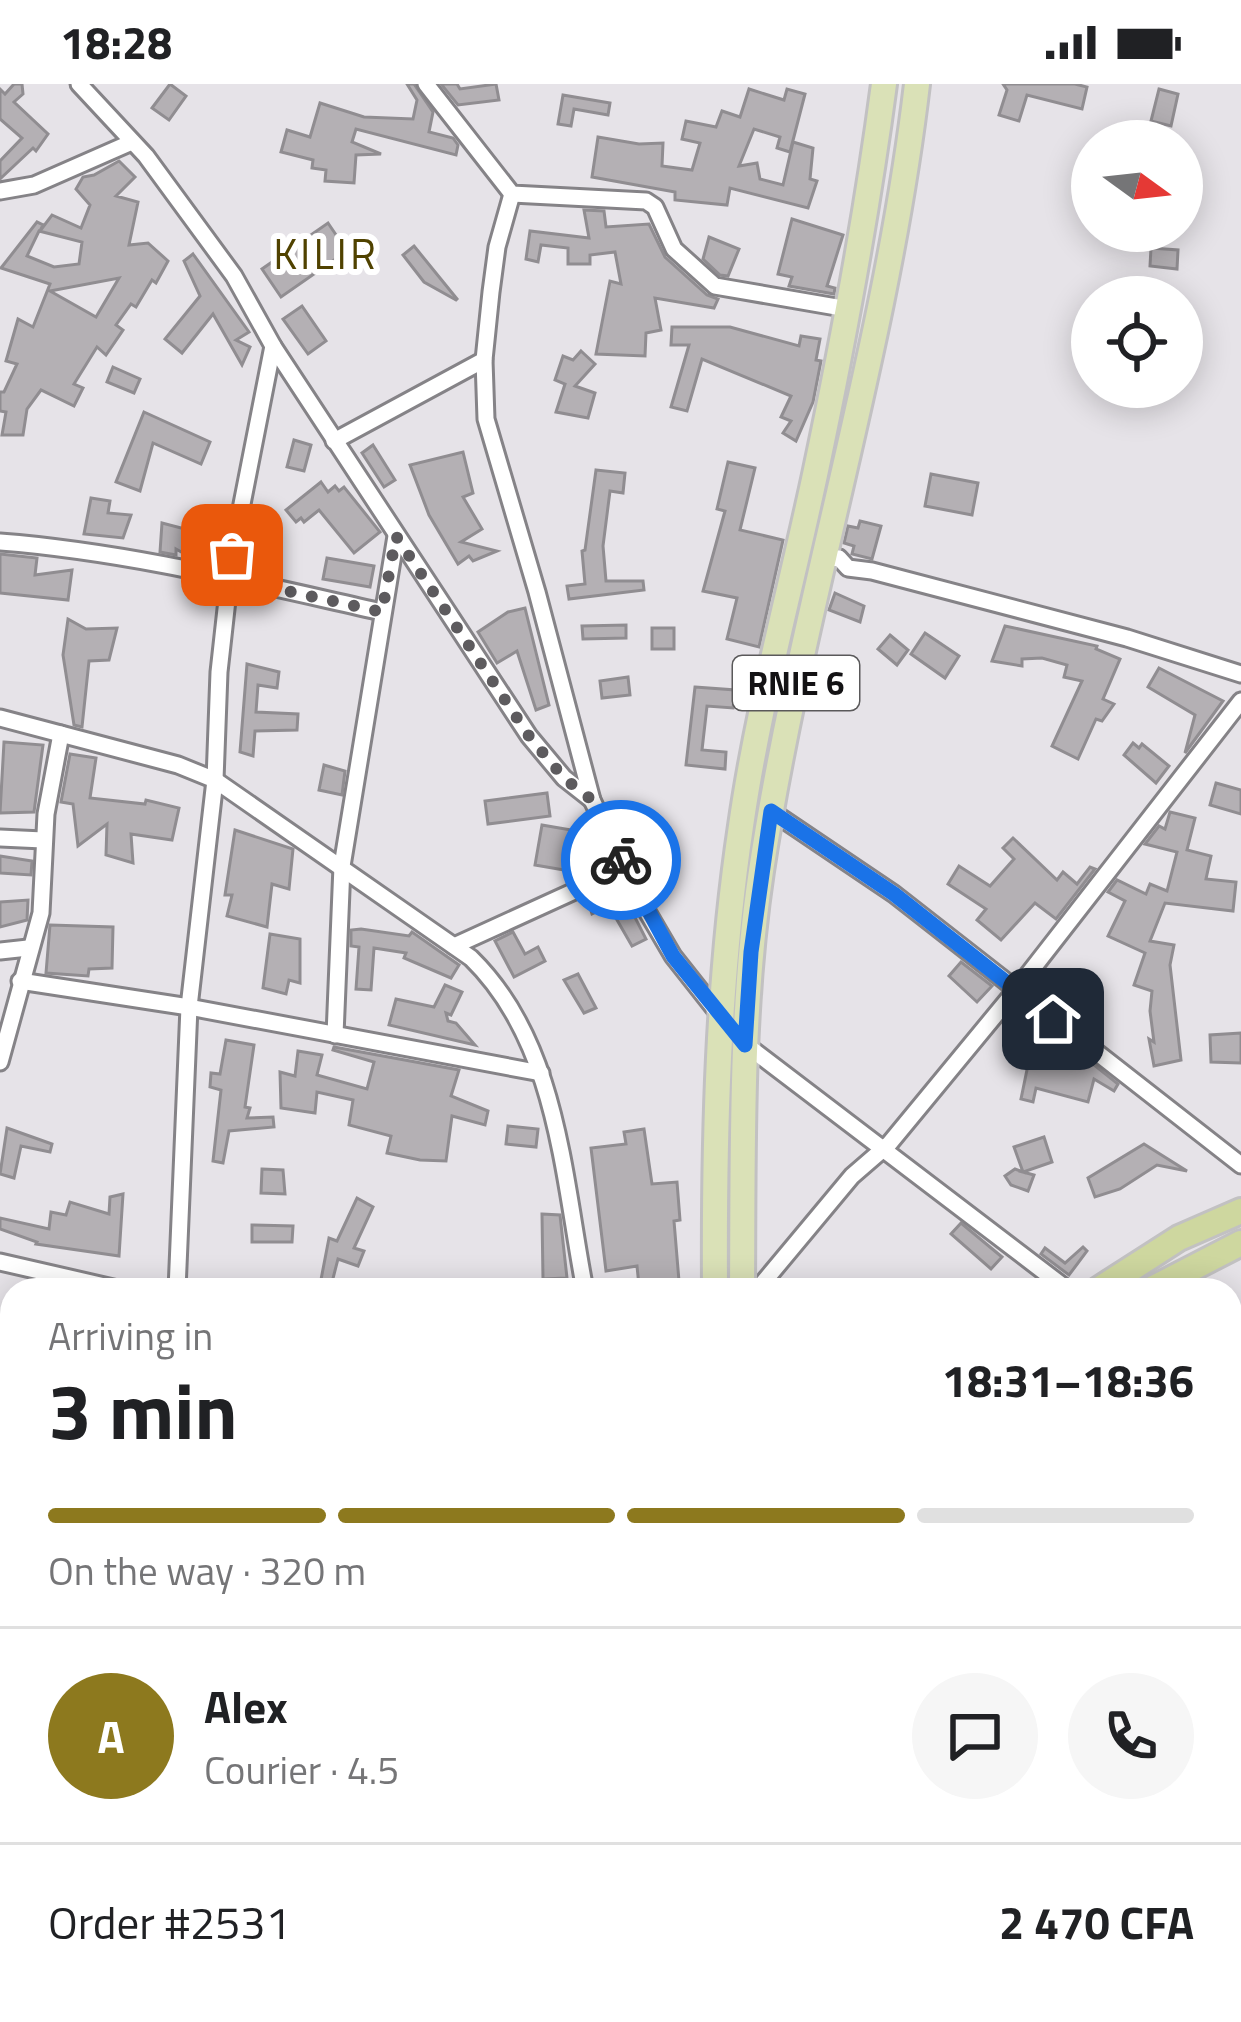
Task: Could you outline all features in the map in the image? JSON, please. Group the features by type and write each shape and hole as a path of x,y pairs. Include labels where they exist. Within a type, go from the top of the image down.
{"highway":[{"path":"1116,1278 1178,1238 1241,1211"},
{"path":"1173,1278 1241,1243"}],"main road":[{"name":"RNIE 6","path":"715,1278 720,1015 741,826 762,704 848,309 884,84"},
{"name":"RNIE 6","path":"742,1278 745,1045 751,952 771,811 870,349 917,84"},
{"path":"841,345 870,349"}],"street":[{"path":"79,84 132,142 235,276 273,346 529,736 564,778 592,800"},
{"path":"426,84 512,194 646,200 655,207 674,249 715,286 848,309"},
{"path":"0,191 34,185 132,142"},
{"path":"512,194 497,247 484,360 486,418 592,800 625,868 673,956 745,1045 1052,1278"},
{"path":"178,1278 189,1007 215,780 219,672 229,578 273,346"},
{"path":"334,441 484,360"},
{"path":"335,1035 342,866 396,536"},
{"path":"0,542 50,546 229,578 382,612"},
{"path":"826,559 839,558 848,568 1127,638 1241,674"},
{"path":"767,1278 1016,990 1241,701"},
{"path":"0,718 195,770 215,780 454,946 495,982 515,1011 541,1073 583,1278"},
{"path":"0,1061 40,913 43,840 61,734"},
{"path":"771,811 894,894 1241,1165"},
{"path":"0,838 43,840"},
{"path":"454,946 625,868"},
{"path":"0,951 28,948"},
{"path":"20,982 189,1007 541,1073"},
{"path":"0,1262 57,1278"}],"building":[{"path":"14,84 22,84 23,94 14,102 48,134 36,151 33,148 0,179 0,161 22,138 0,119 0,89 5,94"},
{"path":"170,84 186,96 169,120 152,108"},
{"path":"407,84 414,84 433,112 429,132 453,138 458,145 456,155 356,129 352,142 381,154 356,155 354,183 325,181 326,170 312,168 313,160 281,152 287,130 310,137 320,103 364,117 413,119 417,100"},
{"path":"441,84 457,84 460,89 496,84 499,100 458,105"},
{"path":"1003,84 1087,87 1082,109 1027,95 1019,121 999,115 1007,90"},
{"path":"749,89 784,100 787,89 805,94 790,152 777,148 780,137 754,129 739,166 757,163 760,179 783,185 793,142 813,148 810,179 817,181 808,208 730,188 727,205 675,200 675,192 592,177 598,137 663,143 662,166 692,170 700,143 682,139 686,121 716,127 722,111 740,117"},
{"path":"1159,89 1178,94 1172,120 1151,120"},
{"path":"563,95 610,103 608,115 574,109 571,126 558,124"},
{"path":"119,161 135,177 116,196 138,202 129,245 148,243 168,261 156,283 152,280 136,307 131,304 116,325 123,330 106,355 97,347 74,384 83,388 74,406 41,390 27,409 23,435 2,435 6,412 0,411 0,392 17,364 6,361 18,319 33,327 50,284 1,268 37,222 43,225 40,231 52,215 81,228 90,205 76,189 83,177","holes":["39,231 82,242 79,264 54,267 27,256","119,278 96,317 50,291"]},
{"path":"584,210 604,211 606,227 649,224 665,257 707,295 718,299 714,308 655,298 661,330 646,333 645,356 596,354 610,281 621,284 615,252 590,255 590,264 568,264 568,248 541,245 538,262 526,259 530,231 589,238"},
{"path":"792,219 843,235 827,286 835,288 834,294 789,286 792,277 778,274"},
{"path":"328,223 347,251 281,297 262,269"},
{"path":"709,237 739,249 728,276 720,275 703,259"},
{"path":"414,246 456,300 424,282 403,255"},
{"path":"1151,252 1178,252 1177,269 1150,266"},
{"path":"193,254 249,332 236,340 250,347 242,365 213,314 182,353 165,339 200,296 184,261"},
{"path":"302,306 326,341 308,354 283,319"},
{"path":"672,327 730,327 799,346 801,336 820,339 813,402 796,441 783,433 791,421 781,417 791,396 702,359 687,411 671,407 689,345 671,345"},
{"path":"581,351 595,364 575,386 595,393 588,418 556,412 565,384 555,380 563,356 573,360"},
{"path":"113,367 140,379 134,393 107,382"},
{"path":"144,412 210,442 201,464 153,443 140,491 116,482"},
{"path":"294,440 311,445 304,471 287,467"},
{"path":"373,445 395,480 384,487 362,453"},
{"path":"463,452 473,493 463,497 482,529 461,542 497,551 473,561 469,556 458,564 429,515 410,465"},
{"path":"728,462 755,468 740,530 783,540 759,647 727,639 737,598 703,591 725,511 717,509"},
{"path":"596,470 625,473 623,493 610,491 603,546 606,581 643,581 644,590 569,599 567,586 585,584 582,551"},
{"path":"931,474 978,483 972,515 925,506"},
{"path":"321,482 328,492 335,486 339,491 344,487 380,532 354,553 319,510 304,522 301,518 296,522 286,510"},
{"path":"91,498 110,501 108,513 131,515 123,538 84,534"},
{"path":"860,521 881,526 872,559 852,554 854,546 844,543 848,526 858,528"},
{"path":"162,523 200,533 201,527 217,531 214,563 176,549 176,555 160,552"},
{"path":"0,554 37,558 35,575 72,570 68,600 0,593"},
{"path":"327,558 374,566 370,587 323,579"},
{"path":"835,593 864,606 860,622 829,610"},
{"path":"525,608 549,705 536,710 517,651 497,663 478,632 508,612"},
{"path":"68,619 86,629 117,628 109,660 89,661 82,727 74,725 63,655"},
{"path":"626,625 626,638 583,639 582,626"},
{"path":"1005,626 1097,646 1120,659 1103,699 1114,704 1102,721 1096,719 1078,759 1052,746 1082,681 1064,677 1067,665 1042,658 1022,659 1022,666 992,661"},
{"path":"652,628 674,628 674,649 652,649"},
{"path":"925,633 959,656 945,678 911,654"},
{"path":"890,635 908,650 897,665 878,649"},
{"path":"247,664 279,672 277,688 258,685 256,712 298,714 297,730 255,731 253,756 240,752"},
{"path":"1159,668 1223,701 1185,753 1195,715 1148,687"},
{"path":"628,677 630,695 602,698 600,681"},
{"path":"695,687 735,690 733,708 707,706 702,750 726,752 725,769 686,765"},
{"path":"4,742 43,745 34,812 0,813"},
{"path":"1133,743 1139,748 1142,744 1169,766 1156,783 1124,755"},
{"path":"70,754 96,758 90,798 145,804 146,800 179,808 172,840 131,834 133,863 106,855 107,824 78,846 73,804 61,802"},
{"path":"324,765 345,771 342,795 319,790"},
{"path":"1216,783 1241,790 1241,814 1210,805"},
{"path":"547,793 550,816 488,824 485,801"},
{"path":"1170,812 1195,818 1187,850 1211,856 1206,879 1236,882 1233,911 1165,903 1150,941 1174,945 1170,965 1181,1060 1154,1066 1149,1039 1154,1042 1152,991 1134,985 1145,953 1108,936 1125,901 1108,892 1117,880 1146,894 1150,884 1167,891 1177,852 1145,844 1159,826 1165,829"},
{"path":"542,825 571,830 564,870 535,865"},
{"path":"235,830 293,849 289,889 272,884 267,927 227,916 232,895 225,895"},
{"path":"1013,838 1057,880 1063,872 1077,884 1090,867 1095,869 1056,919 1035,903 1001,940 977,920 986,909 948,884 959,866 990,886 1014,859 1003,848"},
{"path":"0,856 32,861 31,875 0,873"},
{"path":"618,884 646,939 632,946 609,906 592,914 587,898"},
{"path":"28,900 27,920 0,927 0,902"},
{"path":"50,925 113,927 112,968 89,969 88,976 46,973"},
{"path":"351,930 409,936 412,932 459,965 451,978 404,958 406,953 374,948 371,990 356,989 359,947 351,946"},
{"path":"513,932 525,954 538,947 545,961 514,977 495,941"},
{"path":"270,934 300,939 300,983 289,980 286,994 263,988"},
{"path":"961,962 992,986 977,1002 949,976"},
{"path":"578,974 596,1008 584,1013 564,980"},
{"path":"445,985 462,992 451,1015 446,1013 448,1021 456,1023 475,1045 389,1025 396,999 434,1007"},
{"path":"1033,1030 1067,1044 1081,1055 1079,1061 1093,1064 1118,1084 1114,1091 1094,1079 1088,1102 1036,1088 1033,1102 1021,1099 1029,1060 1050,1065"},
{"path":"1241,1033 1241,1063 1211,1062 1210,1035"},
{"path":"226,1040 254,1045 247,1118 273,1117 274,1127 229,1131 223,1163 213,1161 221,1090 210,1087 211,1073 220,1074"},
{"path":"334,1047 459,1070 451,1096 488,1111 485,1125 452,1116 446,1161 420,1160 387,1153 391,1136 349,1125 353,1100 317,1092 315,1113 281,1108 280,1072 295,1076 298,1051 322,1055 317,1075 367,1089 374,1062"},
{"path":"508,1126 538,1129 536,1147 506,1144"},
{"path":"7,1128 52,1144 50,1152 21,1146 14,1178 0,1174"},
{"path":"644,1129 652,1184 677,1182 680,1220 674,1221 679,1278 638,1278 637,1266 606,1271 591,1148 626,1144 624,1132"},
{"path":"1044,1137 1052,1162 1023,1172 1014,1147"},
{"path":"1144,1144 1187,1171 1157,1165 1120,1189 1095,1197 1088,1178"},
{"path":"262,1169 283,1170 285,1194 261,1193"},
{"path":"1015,1169 1034,1175 1028,1191 1011,1185 1005,1176"},
{"path":"123,1194 119,1256 36,1244 0,1229 0,1218 49,1229 51,1212 66,1215 70,1202 109,1214 110,1197"},
{"path":"357,1198 373,1207 354,1248 364,1251 358,1266 338,1259 333,1278 321,1278 329,1238 337,1241"},
{"path":"542,1214 560,1215 567,1278 543,1278"},
{"path":"961,1223 1002,1257 991,1269 951,1234"},
{"path":"252,1225 293,1226 292,1242 252,1242"},
{"path":"1083,1247 1087,1251 1069,1275 1041,1254 1045,1248 1065,1263"}],"way so far":[{"path":"232,555 229,578 382,612 396,536 529,736 564,778 592,800 621,860"}],"district":[{"name":"KILIR","path":"326,253"}],"route":[{"path":"621,860 673,956 745,1045 751,952 771,811 894,894 1053,1019"}]}
